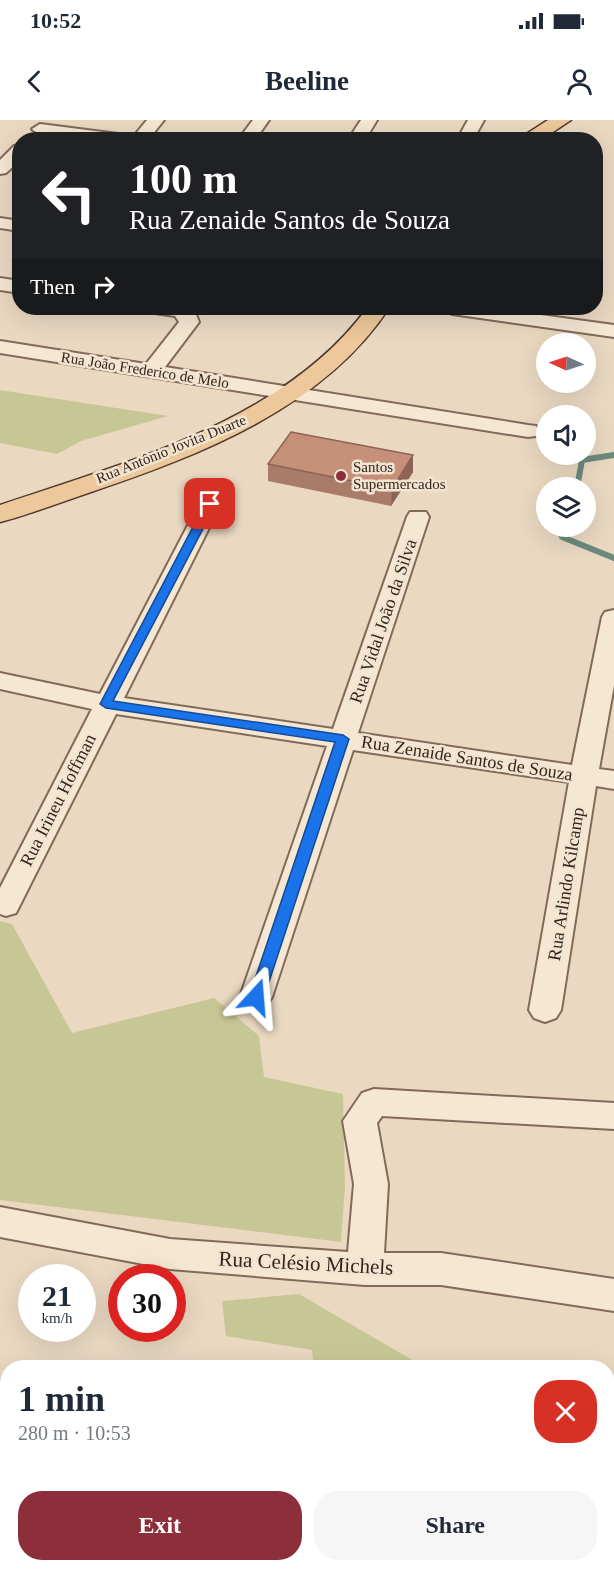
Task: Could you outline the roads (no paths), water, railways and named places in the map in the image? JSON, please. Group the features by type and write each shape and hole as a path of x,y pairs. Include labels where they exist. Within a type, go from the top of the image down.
{"main road":[{"path":"540,132 562,120"},
{"name":"Rua Antônio Jovita Duarte","path":"0,514 110,476 205,439 263,410 315,376 365,327 373,315"}],"street":[{"path":"146,132 156,120"},
{"path":"40,130 58,132"},
{"path":"0,170 12,158"},
{"path":"152,370 189,322 186,315"},
{"path":"501,315 614,331"},
{"path":"588,315 614,319"},
{"name":"Rua João Frederico de Melo","path":"0,347 528,431"},
{"name":"Rua Irineu Hoffman","path":"6,905 106,704 210,504"},
{"name":"Rua Vidal João da Silva","path":"256,997 418,517"},
{"name":"Rua Arlindo Kilcamp","path":"545,1010 584,775 614,617"},
{"name":"Rua Zenaide Santos de Souza","path":"0,681 106,704 614,780"},
{"path":"365,1269 371,1184 360,1121 374,1102 614,1116"},
{"name":"Rua Celésio Michels","path":"0,1222 170,1254 365,1269 441,1269 614,1295"}],"waterway":[{"path":"579,477 582,460 614,455"},
{"path":"562,537 614,558"}],"place":[{"name":"Santos Supermercados","path":"341,476"}]}
